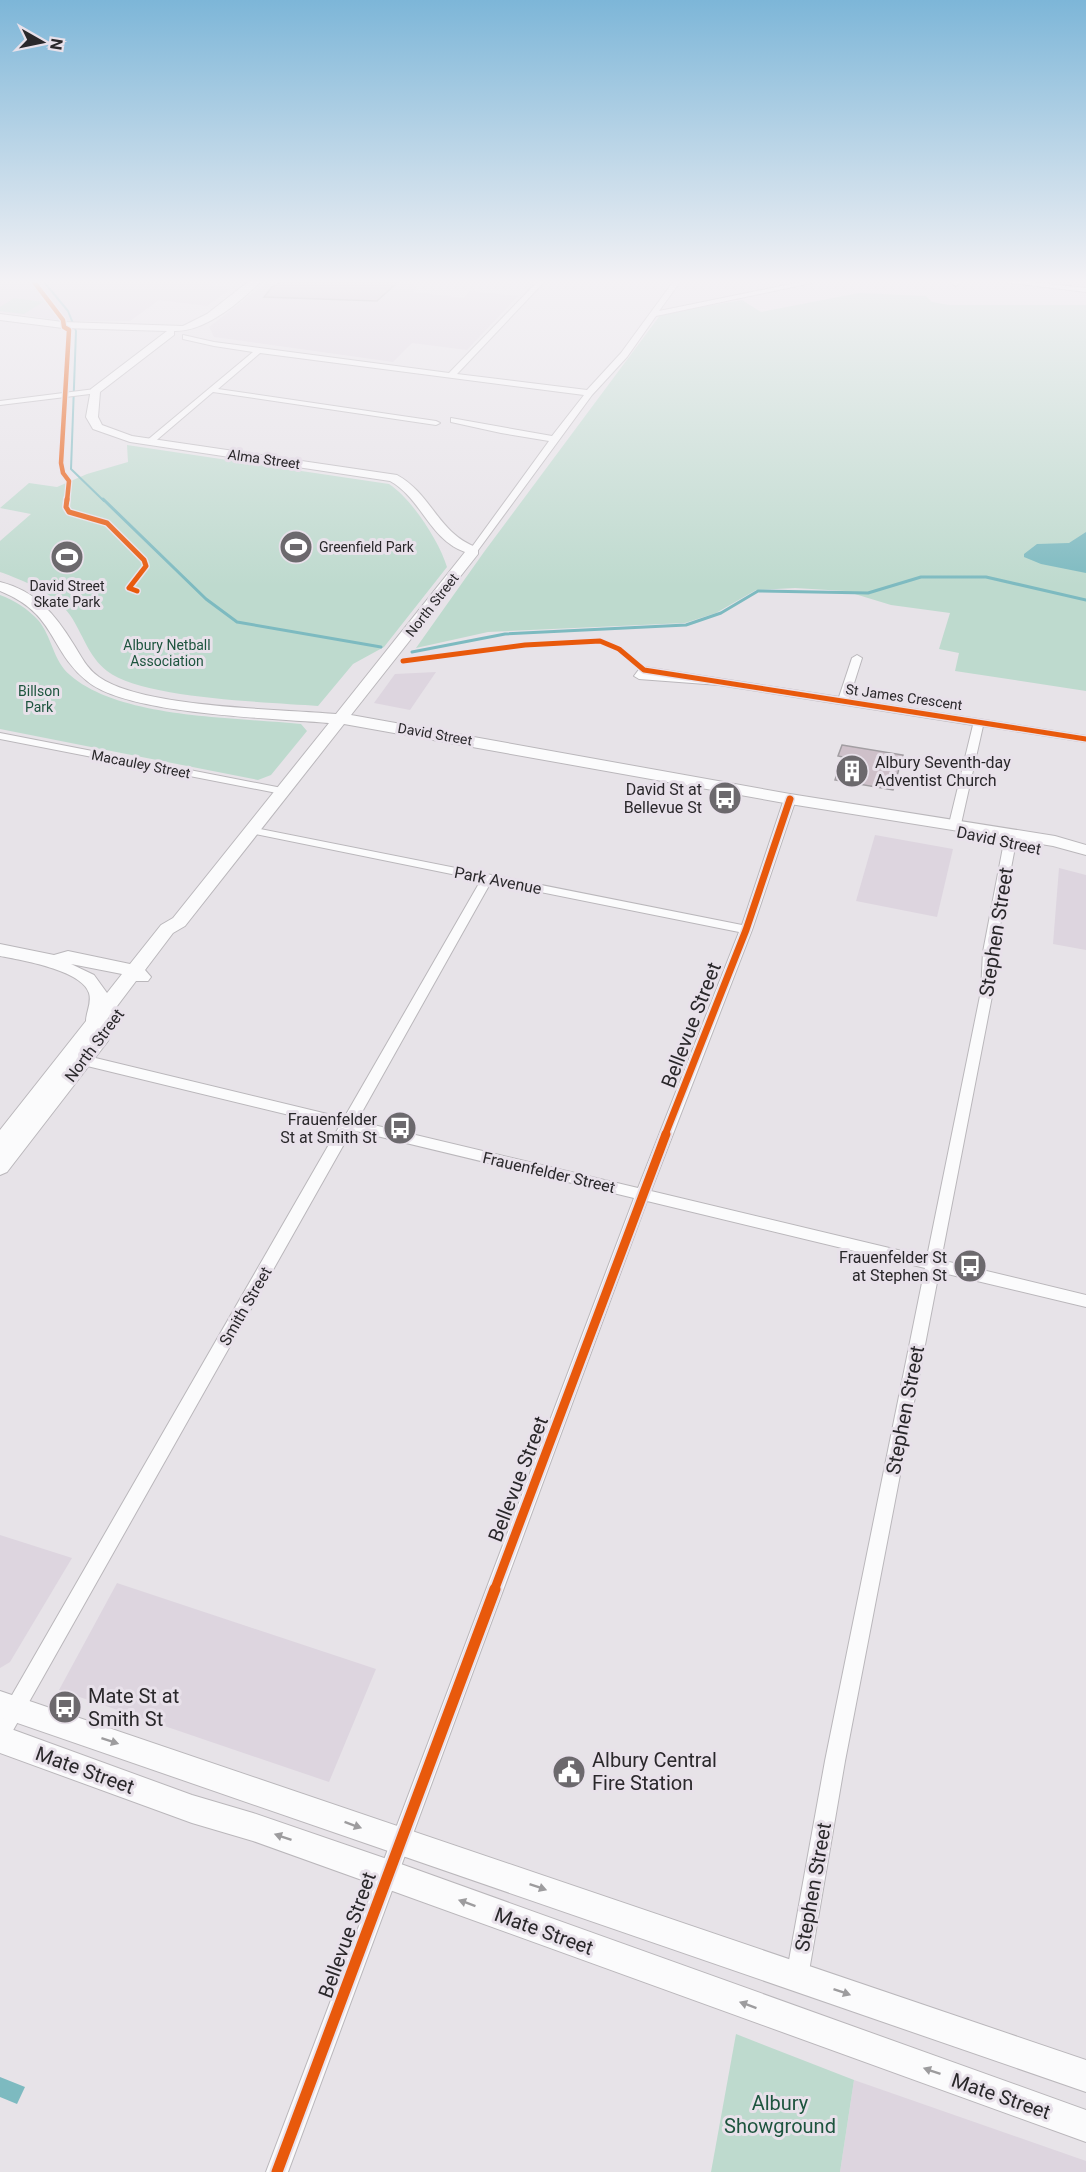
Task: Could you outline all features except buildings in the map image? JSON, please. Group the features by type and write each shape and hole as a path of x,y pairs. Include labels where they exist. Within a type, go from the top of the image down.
{"main road":[{"path":"95,391 105,383"},
{"name":"Alma Street","path":"95,391 92,417 97,427 116,436 393,478 407,485 443,537 449,553 464,563"},
{"name":"Alma Street","path":"443,537 458,547 473,551"},
{"name":"North Street","path":"0,1144 90,1028 135,977 181,931 179,922 473,551"},
{"name":"David Street","path":"0,586 25,596 39,606 61,635 81,668 94,680 114,690 168,704 339,718 790,799 912,820 955,824 1086,848"},
{"name":"David Street","path":"912,820 960,833 1058,853 1086,864"},
{"path":"0,950 135,977"},
{"path":"58,963 87,978 97,988 100,1005 90,1028"},
{"name":"North Street","path":"0,1167 83,1060 135,977"},
{"name":"Mate Street","path":"5,1716 210,1774 399,1842 1086,2076"},
{"name":"Mate Street","path":"0,1739 192,1809 253,1827 387,1874 1086,2126"}],"street":[{"path":"149,442 220,383"},
{"path":"511,383 589,393"},
{"name":"North Street","path":"473,551 554,439 598,383"},
{"path":"212,390 436,423"},
{"path":"0,403 95,391"},
{"path":"454,420 501,431 554,439"},
{"path":"843,702 857,658"},
{"name":"St James Crescent","path":"644,670 639,676 718,682 1086,739"},
{"name":"St James Crescent","path":"955,824 979,722"},
{"name":"Macauley Street","path":"0,736 282,791"},
{"name":"Bellevue Street","path":"277,2172 643,1194 746,930 790,799"},
{"name":"Park Avenue","path":"250,830 746,930"},
{"name":"Stephen Street","path":"797,1977 838,1749 987,991 989,952 1010,842"},
{"name":"Smith Street","path":"5,1716 349,1124 488,878"},
{"name":"Frauenfelder Street","path":"83,1060 1086,1301"}],"shaded area":[{"path":"436,672 410,710 374,703 395,674"},
{"path":"875,835 953,849 937,917 856,901"},
{"path":"1059,868 1086,875 1086,950 1053,944"},
{"path":"0,1535 72,1558 10,1662 0,1668"},
{"path":"117,1583 376,1669 329,1782 59,1690"},
{"path":"854,2080 1086,2161 1086,2172 840,2172"}],"green space":[{"path":"609,383 1086,383 1086,691 955,671 959,653 939,649 950,613 891,605 845,591 795,588 756,590 716,613 685,623 488,632 416,648"},
{"name":"Albury Netball Association","path":"127,445 389,484 407,500 424,521 447,567 384,647 353,664 318,706 208,698 148,688 124,680 100,665 64,607 48,594 0,572 0,541 31,514 0,508 29,483 57,487 87,474 128,462"},
{"name":"Billson Park","path":"0,595 20,605 38,620 47,633 64,669 92,689 118,700 148,708 212,717 301,724 307,731 271,775 258,780 0,729"},
{"name":"Albury Showground","path":"736,2034 854,2080 840,2172 711,2172"}],"water":[{"path":"1086,532 1086,573 1041,564 1024,557 1024,554 1037,544 1069,543"},
{"path":"0,2077 25,2087 17,2104 0,2097"}],"waterway":[{"path":"74,383 71,469 104,501"},
{"path":"103,499 206,599 237,622 381,647"},
{"path":"412,652 505,634 686,625 721,613 758,591 868,593 921,577 986,577 1086,600"}],"cycle path":[{"path":"66,383 61,463 63,473 69,481 66,507 69,512 107,523 144,560 146,566 129,588 137,591"},
{"path":"403,661 550,642 600,641 619,649 644,670 1086,739"},
{"path":"277,2172 645,1187 746,930 790,799"}],"place":[{"name":"Greenfield Park","path":"296,547"},
{"name":"David Street Skate Park","path":"67,557"},
{"name":"Albury Seventh-day Adventist Church","path":"852,771"},
{"name":"David St at Bellevue St","path":"725,798"},
{"name":"Frauenfelder St at Smith St","path":"400,1128"},
{"name":"Frauenfelder St at Stephen St","path":"970,1266"},
{"name":"Mate St at Smith St","path":"65,1707"},
{"name":"Albury Central Fire Station","path":"569,1772"}]}
